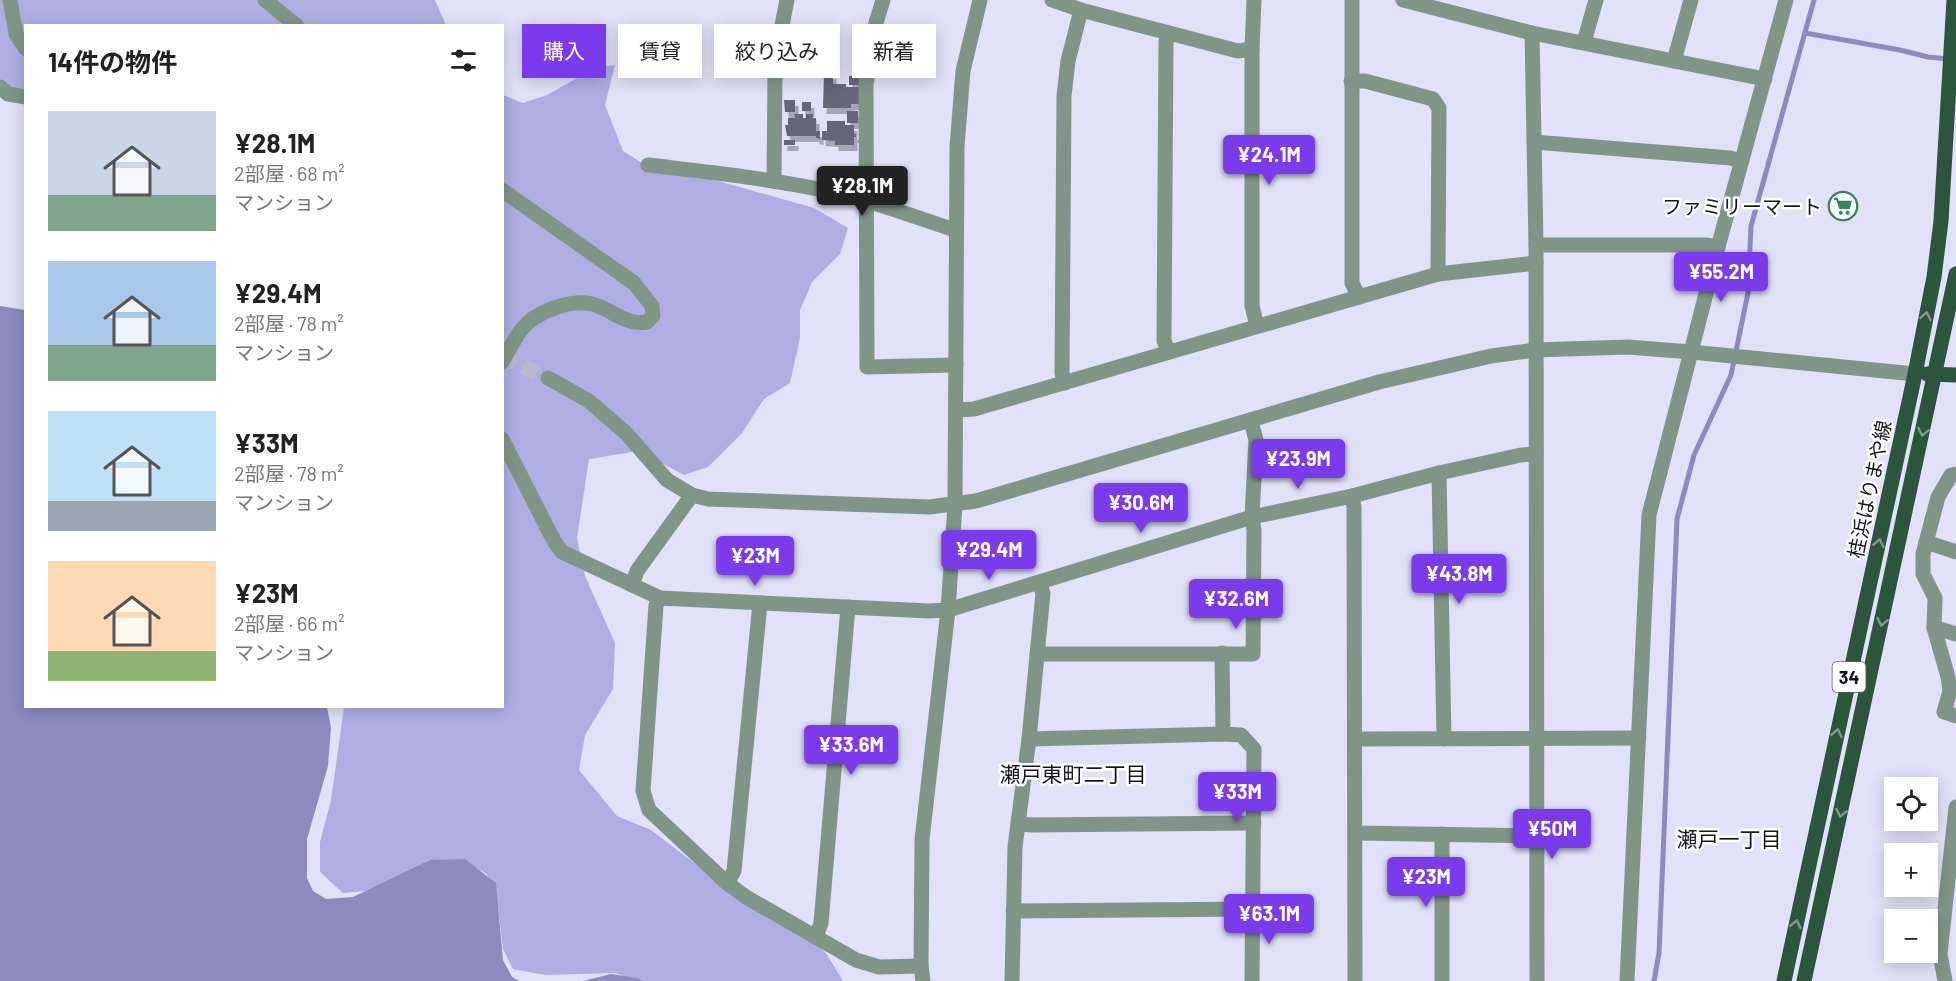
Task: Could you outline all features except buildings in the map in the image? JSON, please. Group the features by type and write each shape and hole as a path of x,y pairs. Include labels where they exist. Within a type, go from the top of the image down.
{"main road":[{"name":"桂浜はりまや線","path":"1784,981 1934,278 1941,221 1954,0"},
{"name":"桂浜はりまや線","path":"1804,981 1956,274"},
{"path":"1915,374 1956,375"}],"street":[{"path":"10,0 16,34 24,46"},
{"path":"265,0 295,24"},
{"path":"774,181 775,72 787,0"},
{"path":"883,0 876,23 866,84 867,367 956,365"},
{"path":"660,598 656,605 643,791 649,810 727,883 746,897 856,960 879,967 922,974 922,840 948,610 955,505 957,147 963,71 980,0"},
{"path":"1052,0 1081,10 1238,51 1252,49"},
{"path":"1254,0 1252,306 1257,326"},
{"path":"1352,0 1352,283 1359,297"},
{"path":"1403,0 1532,33 1765,79"},
{"path":"1584,42 1596,0"},
{"path":"1674,61 1691,0"},
{"path":"1627,981 1649,515 1718,247 1786,0"},
{"path":"1065,383 1062,373 1064,96 1068,61 1081,10"},
{"path":"1168,33 1166,42 1164,341 1169,352"},
{"path":"1532,33 1536,245 1535,836 1537,981"},
{"path":"1351,81 1365,81 1433,99 1439,108 1438,274"},
{"path":"0,87 8,94 24,97"},
{"path":"1534,142 1730,158 1742,161"},
{"path":"648,165 774,181 824,190 955,230"},
{"path":"504,191 634,283 652,306 653,316 648,322 640,324 628,322 592,304 575,303 560,306 538,316 522,329 504,359"},
{"path":"1536,245 1706,245 1718,247"},
{"path":"956,410 974,408 1065,383 1438,274 1536,263"},
{"path":"548,378 589,400 627,434 667,480 692,495 708,499 929,507 976,501 1379,382 1491,356 1535,350 1628,347 1692,351 1915,374"},
{"path":"1037,654 1252,654 1254,530 1252,517 1256,440 1251,421"},
{"path":"504,444 554,541 562,552 660,598 929,611 948,610 1252,517 1352,496 1439,473 1521,455 1536,454"},
{"path":"1439,473 1444,739"},
{"path":"1956,474 1951,476 1938,497 1923,554 1923,574 1935,598 1934,627 1950,691 1944,712 1956,716"},
{"path":"632,585 637,572 692,495"},
{"path":"1352,496 1354,507 1355,981"},
{"path":"1926,542 1956,552"},
{"path":"1012,981 1015,847 1037,654 1042,593 1039,583"},
{"path":"727,883 734,871 760,603"},
{"path":"816,937 821,923 848,607"},
{"path":"1934,627 1956,634"},
{"path":"1222,653 1223,734"},
{"path":"1029,739 1223,734 1241,735 1254,749 1252,981"},
{"path":"1355,739 1639,738"},
{"path":"1945,981 1940,954 1956,807"},
{"path":"1018,824 1254,822"},
{"path":"1355,833 1535,836"},
{"path":"1442,834 1442,981"},
{"path":"1013,911 1253,909"}],"shaded area":[{"path":"0,0 435,0 446,24 24,24 24,104 0,89"},
{"path":"615,65 605,105 623,151 658,173 690,173 814,208 848,228 840,254 812,282 800,310 800,338 790,383 764,399 742,433 708,467 684,475 639,451 589,459 577,538 585,576 615,643 613,689 585,735 579,770 617,816 651,830 744,901 804,933 826,953 843,981 637,981 615,973 545,975 513,969 503,949 497,897 487,874 463,860 429,860 387,889 343,893 320,872 320,842 331,800 344,708 504,708 504,95 523,103 547,95 577,78 606,78 606,66"},
{"path":"0,306 24,310 24,708 327,708 331,728 328,766 307,839 307,878 313,891 326,899 353,897 430,860 465,859 496,883 503,960 512,977 519,981 0,981"},
{"path":"611,974 637,978 644,981 583,981"}],"waterway":[{"path":"1654,981 1659,953 1677,519 1694,455 1731,375 1748,293 1751,226 1814,0"},
{"path":"1805,33 1948,59"}],"tunnel":[{"path":"504,358 548,378"}],"place":[{"name":"ファミリーマート","path":"1843,206"}],"district":[{"name":"瀬戸東町二丁目","path":"1073,773"},
{"name":"瀬戸一丁目","path":"1729,838"}]}
